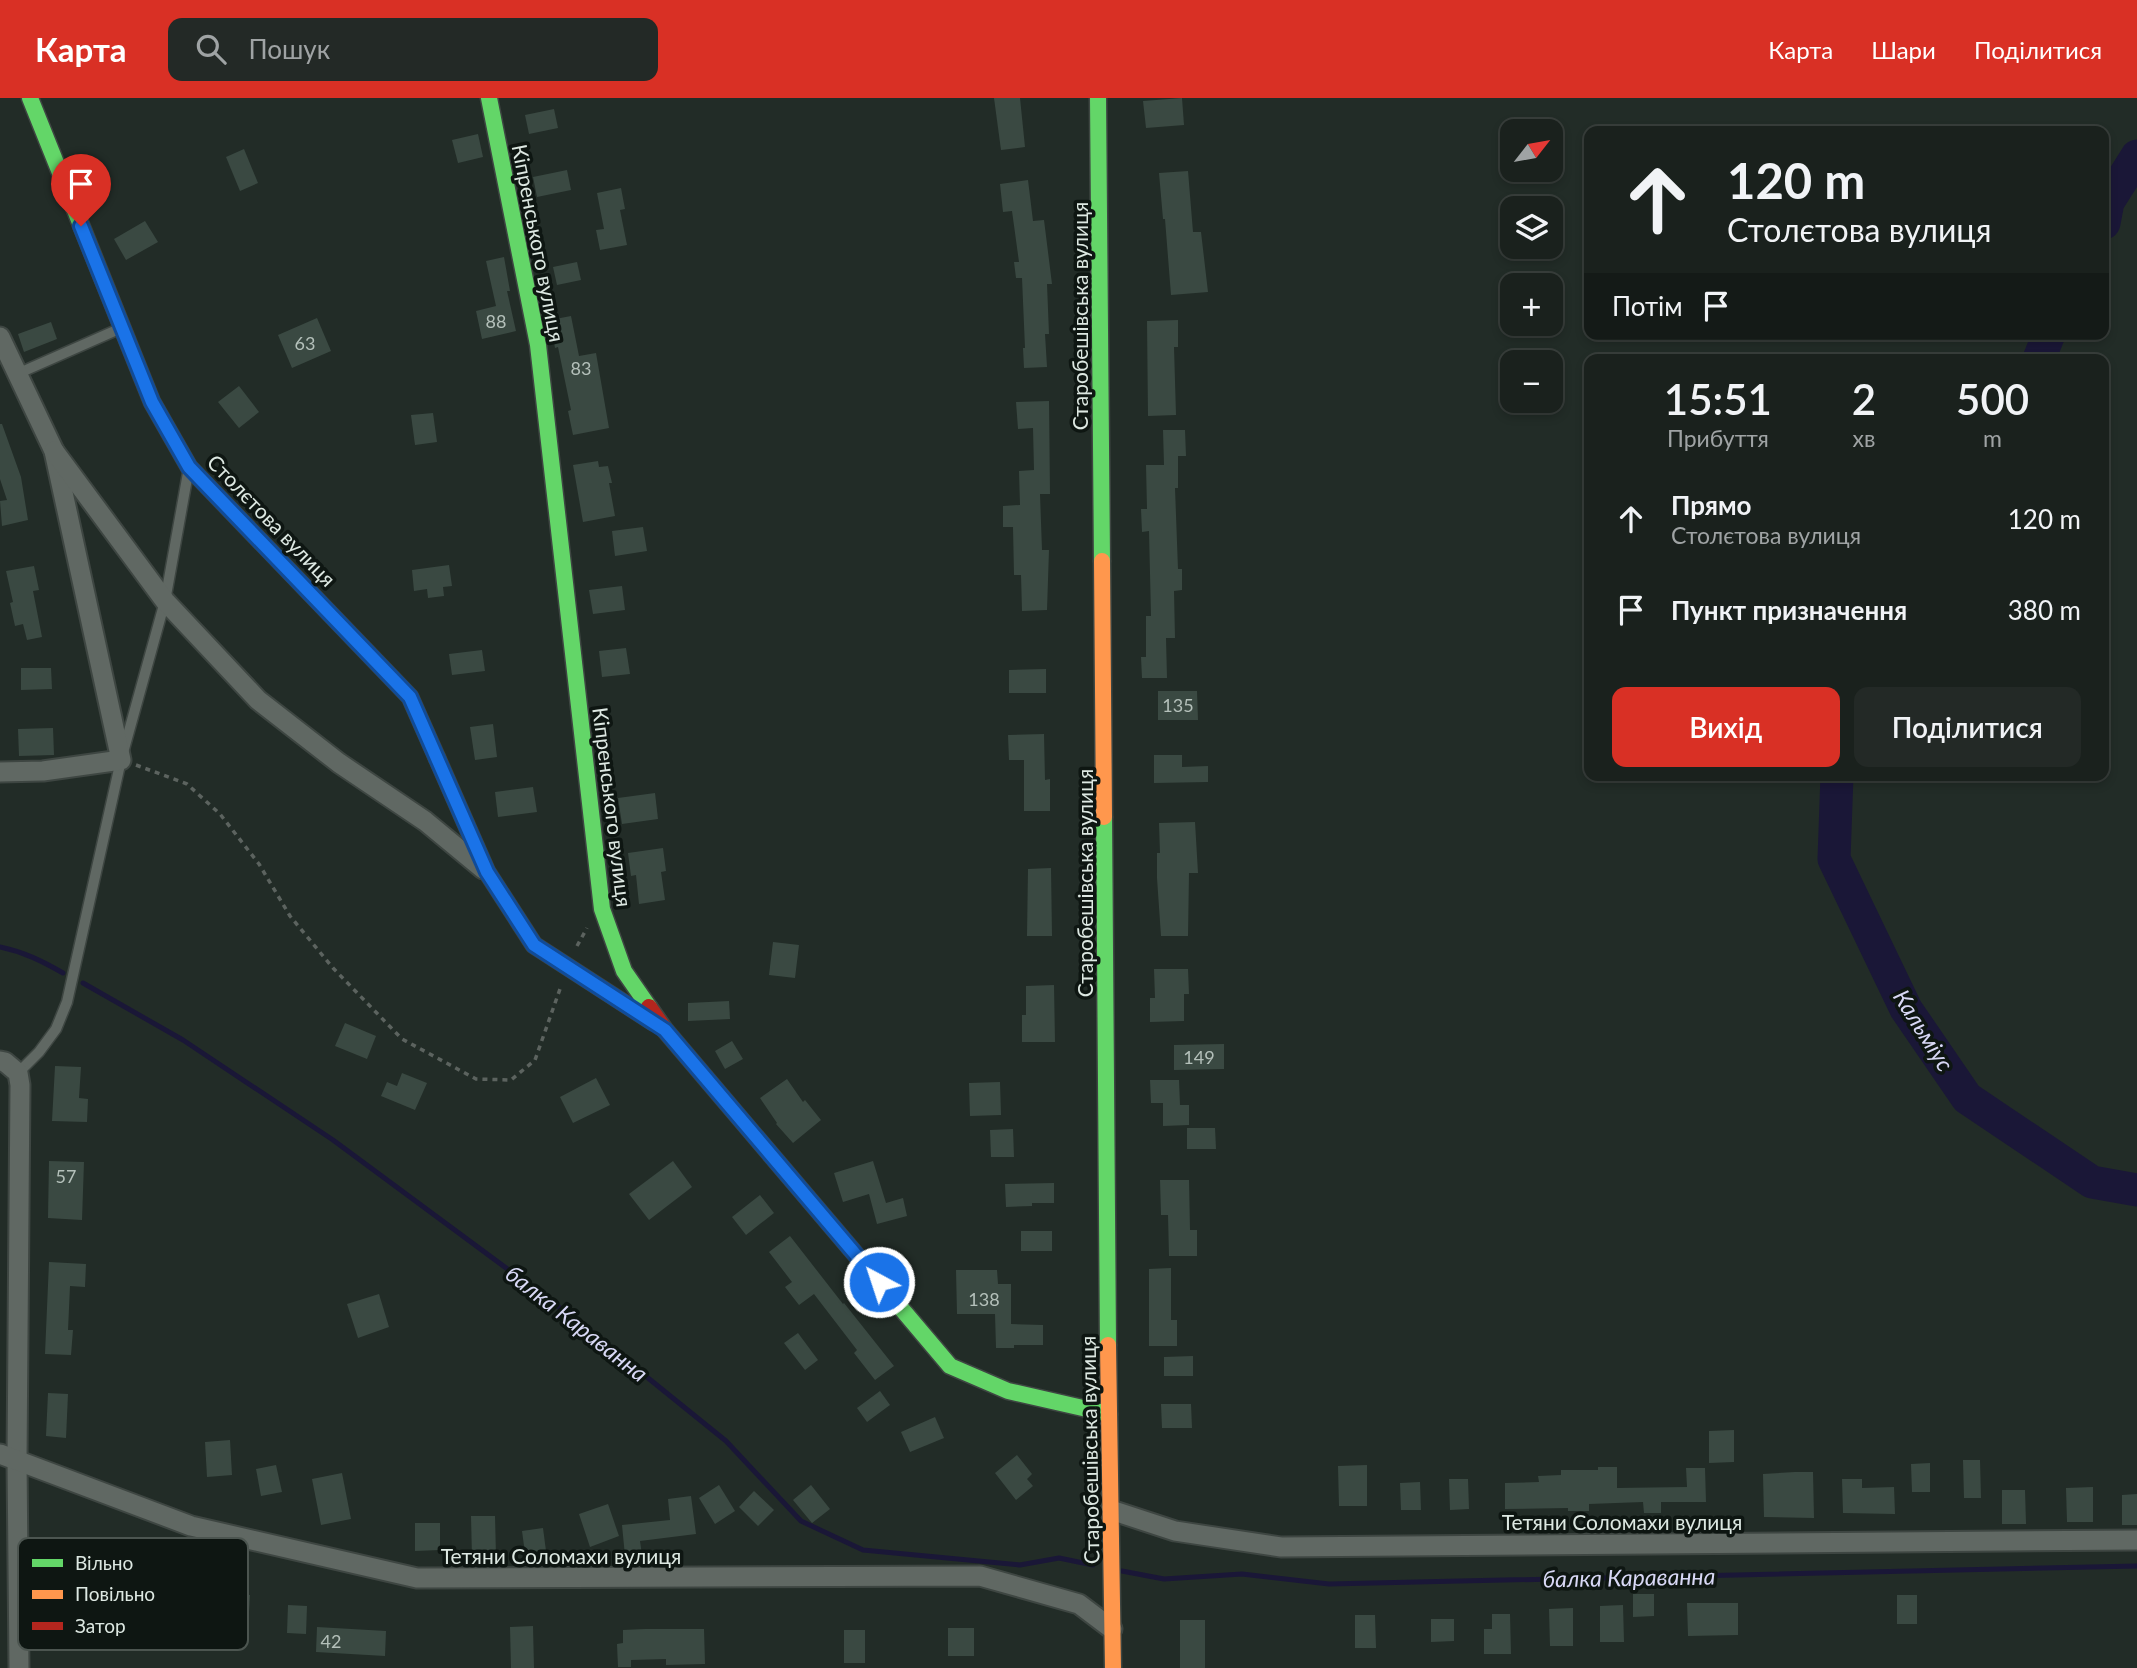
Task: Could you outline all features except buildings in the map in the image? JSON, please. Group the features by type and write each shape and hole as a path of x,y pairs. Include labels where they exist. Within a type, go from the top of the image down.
{"street":[{"name":"Столєтова вулиця","path":"30,98 152,402 189,467 410,697 487,872 534,945 665,1030"},
{"name":"Кіпренського вулиця","path":"489,98 538,345 602,909 624,971 665,1030 950,1366 1008,1391 1109,1414"},
{"name":"Старобешівська вулиця","path":"1098,98 1113,1668"},
{"name":"Столєтова вулиця","path":"0,337 54,451 165,601 258,700 339,763 425,821 487,872"},
{"name":"Столєтова вулиця","path":"54,451 121,760"},
{"path":"0,772 43,771 121,760"},
{"path":"0,1061 19,1073 20,1099 8,1457 18,1649"},
{"name":"Тетяни Соломахи вулиця","path":"8,1457 191,1526 243,1538"},
{"name":"Тетяни Соломахи вулиця","path":"1111,1510 1175,1531 1282,1547 2137,1540"},
{"name":"Тетяни Соломахи вулиця","path":"248,1539 417,1578 980,1576 1079,1604 1112,1629"},
{"path":"18,1650 19,1668"}],"lane":[{"path":"18,374 122,328"},
{"path":"19,1073 56,1029 67,1002 121,760 165,601 189,467"}],"path":[{"path":"121,760 187,784 204,799 220,814 259,864 290,916 333,968 402,1039 476,1079 511,1080 535,1060 561,985"},
{"path":"573,954 582,935 602,909"}],"waterway":[{"name":"Кальміус","path":"2109,200 2137,156"},
{"name":"Кальміус","path":"2041,354 2047,340"},
{"name":"Кальміус","path":"1837,781 1834,859 1906,1009 1967,1098 2092,1182 2137,1190"},
{"name":"балка Караванна","path":"0,947 33,957 63,973"},
{"name":"балка Караванна","path":"83,983 183,1040 333,1140 575,1319 726,1441 801,1521 863,1550 1020,1565 1059,1558 1093,1565"},
{"name":"балка Караванна","path":"1122,1571 1164,1579 1242,1574 1329,1584 2137,1566"}],"traffic: fast":[{"path":"30,98 152,402 189,467 410,697 437,758"},
{"path":"489,98 538,345 602,909 624,971 649,1007"},
{"path":"1098,98 1102,561"},
{"path":"1104,817 1108,1345"},
{"path":"868,1269 950,1366 1008,1391 1109,1414"}],"traffic: slow":[{"path":"1102,561 1104,817"},
{"path":"437,758 487,872 534,945 653,1022"},
{"path":"1108,1345 1113,1668"}],"traffic: jam":[{"path":"649,1007 665,1030 868,1269"}],"route":[{"path":"81,226 152,402 189,467 410,697 487,872 534,945 665,1030 879,1282"}]}
